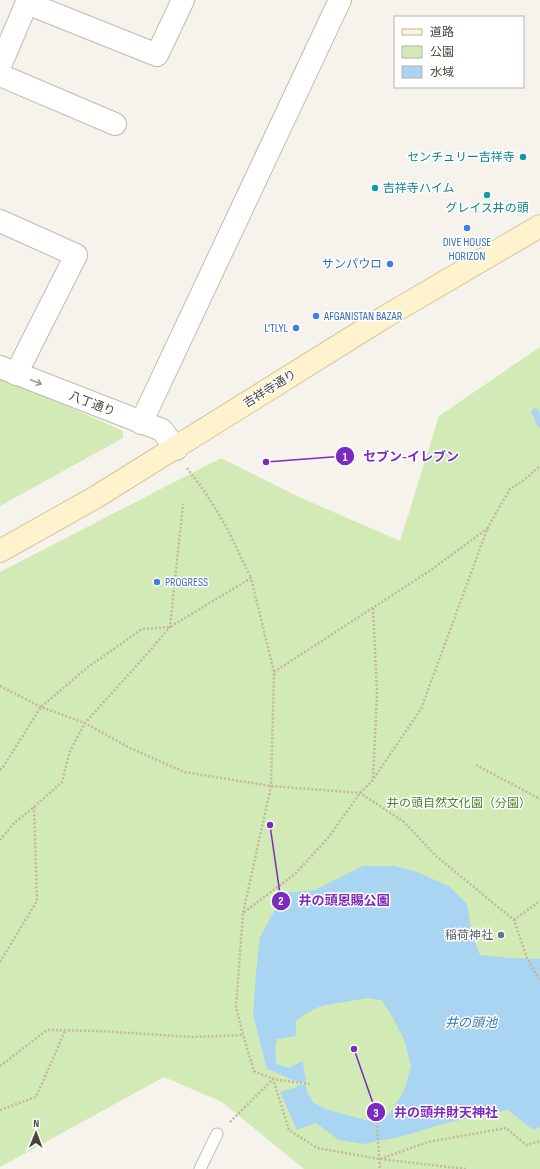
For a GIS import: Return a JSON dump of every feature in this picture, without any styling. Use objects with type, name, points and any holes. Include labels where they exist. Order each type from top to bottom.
[{"type":"main road","name":"吉祥寺通り","points":[[0,551],[66,515],[176,449],[376,322],[540,226]]},
{"type":"street","points":[[0,66],[28,1],[157,55],[183,0]]},
{"type":"street","points":[[141,423],[340,0]]},
{"type":"street","points":[[0,75],[115,124]]},
{"type":"street","points":[[0,221],[76,255],[8,371]]},
{"type":"street","name":"八丁通り","points":[[8,371],[162,430],[176,449]]},
{"type":"lane","points":[[200,1169],[217,1134]]},
{"type":"path","points":[[176,449],[226,526],[251,578],[274,672],[271,786],[243,913],[236,1007],[254,1071],[273,1079],[309,1084]]},
{"type":"path","points":[[243,913],[295,874],[328,838],[360,793],[372,781],[421,710],[488,528],[510,489],[540,466]]},
{"type":"path","points":[[170,627],[183,504]]},
{"type":"path","points":[[274,672],[431,570],[488,528]]},
{"type":"path","points":[[0,840],[15,822],[62,782],[70,751],[85,723],[170,627],[251,578]]},
{"type":"path","points":[[372,608],[377,693],[372,781]]},
{"type":"path","points":[[0,770],[41,707],[88,667],[142,629],[170,627]]},
{"type":"path","points":[[0,686],[41,707],[85,723],[130,748],[184,772],[271,786],[360,793],[404,822],[436,856],[514,920],[527,958],[540,981]]},
{"type":"path","points":[[476,765],[540,799]]},
{"type":"path","points":[[0,962],[37,901],[34,807]]},
{"type":"path","points":[[514,920],[540,901]]},
{"type":"path","points":[[0,1066],[47,1030],[99,1031],[193,1037],[243,1034]]},
{"type":"path","points":[[0,1110],[36,1097],[65,1031]]},
{"type":"path","points":[[217,1134],[273,1079]]},
{"type":"path","points":[[273,1079],[289,1130],[317,1148],[380,1159],[466,1169]]},
{"type":"path","points":[[376,1110],[380,1169]]},
{"type":"path","points":[[380,1159],[428,1142],[506,1128],[526,1145],[540,1140]]},
{"type":"green space","name":"井の頭自然文化園（分園）","points":[[540,347],[540,1169],[304,1169],[222,1102],[164,1077],[0,1167],[0,572],[221,458],[297,496],[400,541],[439,416]]},
{"type":"green space","points":[[0,376],[123,431],[123,438],[0,506]]},
{"type":"water","name":"井の頭池","points":[[363,866],[394,866],[417,872],[450,887],[467,904],[472,935],[480,955],[540,959],[540,1127],[533,1130],[508,1110],[446,1123],[403,1136],[364,1144],[339,1140],[316,1123],[297,1130],[280,1092],[295,1088],[298,1085],[306,1085],[307,1092],[313,1102],[325,1109],[370,1121],[390,1113],[404,1091],[411,1066],[404,1039],[389,1011],[381,1000],[368,998],[321,1006],[305,1014],[296,1021],[296,1036],[277,1039],[275,1048],[276,1064],[289,1068],[302,1061],[306,1082],[298,1082],[267,1069],[253,1015],[260,937],[284,893],[315,890]]},
{"type":"waterway","points":[[535,412],[540,424]]},
{"type":"place","name":"センチュリー吉祥寺","points":[[523,157]]},
{"type":"place","name":"吉祥寺ハイム","points":[[375,188]]},
{"type":"place","name":"グレイス井の頭","points":[[487,195]]},
{"type":"place","name":"DIVE HOUSE HORIZON","points":[[467,228]]},
{"type":"place","name":"サンパウロ","points":[[390,264]]},
{"type":"place","name":"AFGANISTAN BAZAR","points":[[316,316]]},
{"type":"place","name":"L'TLYL","points":[[296,328]]},
{"type":"place","name":"セブン-イレブン","points":[[266,462]]},
{"type":"place","name":"PROGRESS","points":[[157,582]]},
{"type":"place","name":"井の頭恩賜公園","points":[[270,825]]},
{"type":"place","name":"稲荷神社","points":[[501,935]]},
{"type":"place","name":"井の頭弁財天神社","points":[[354,1049]]}]
